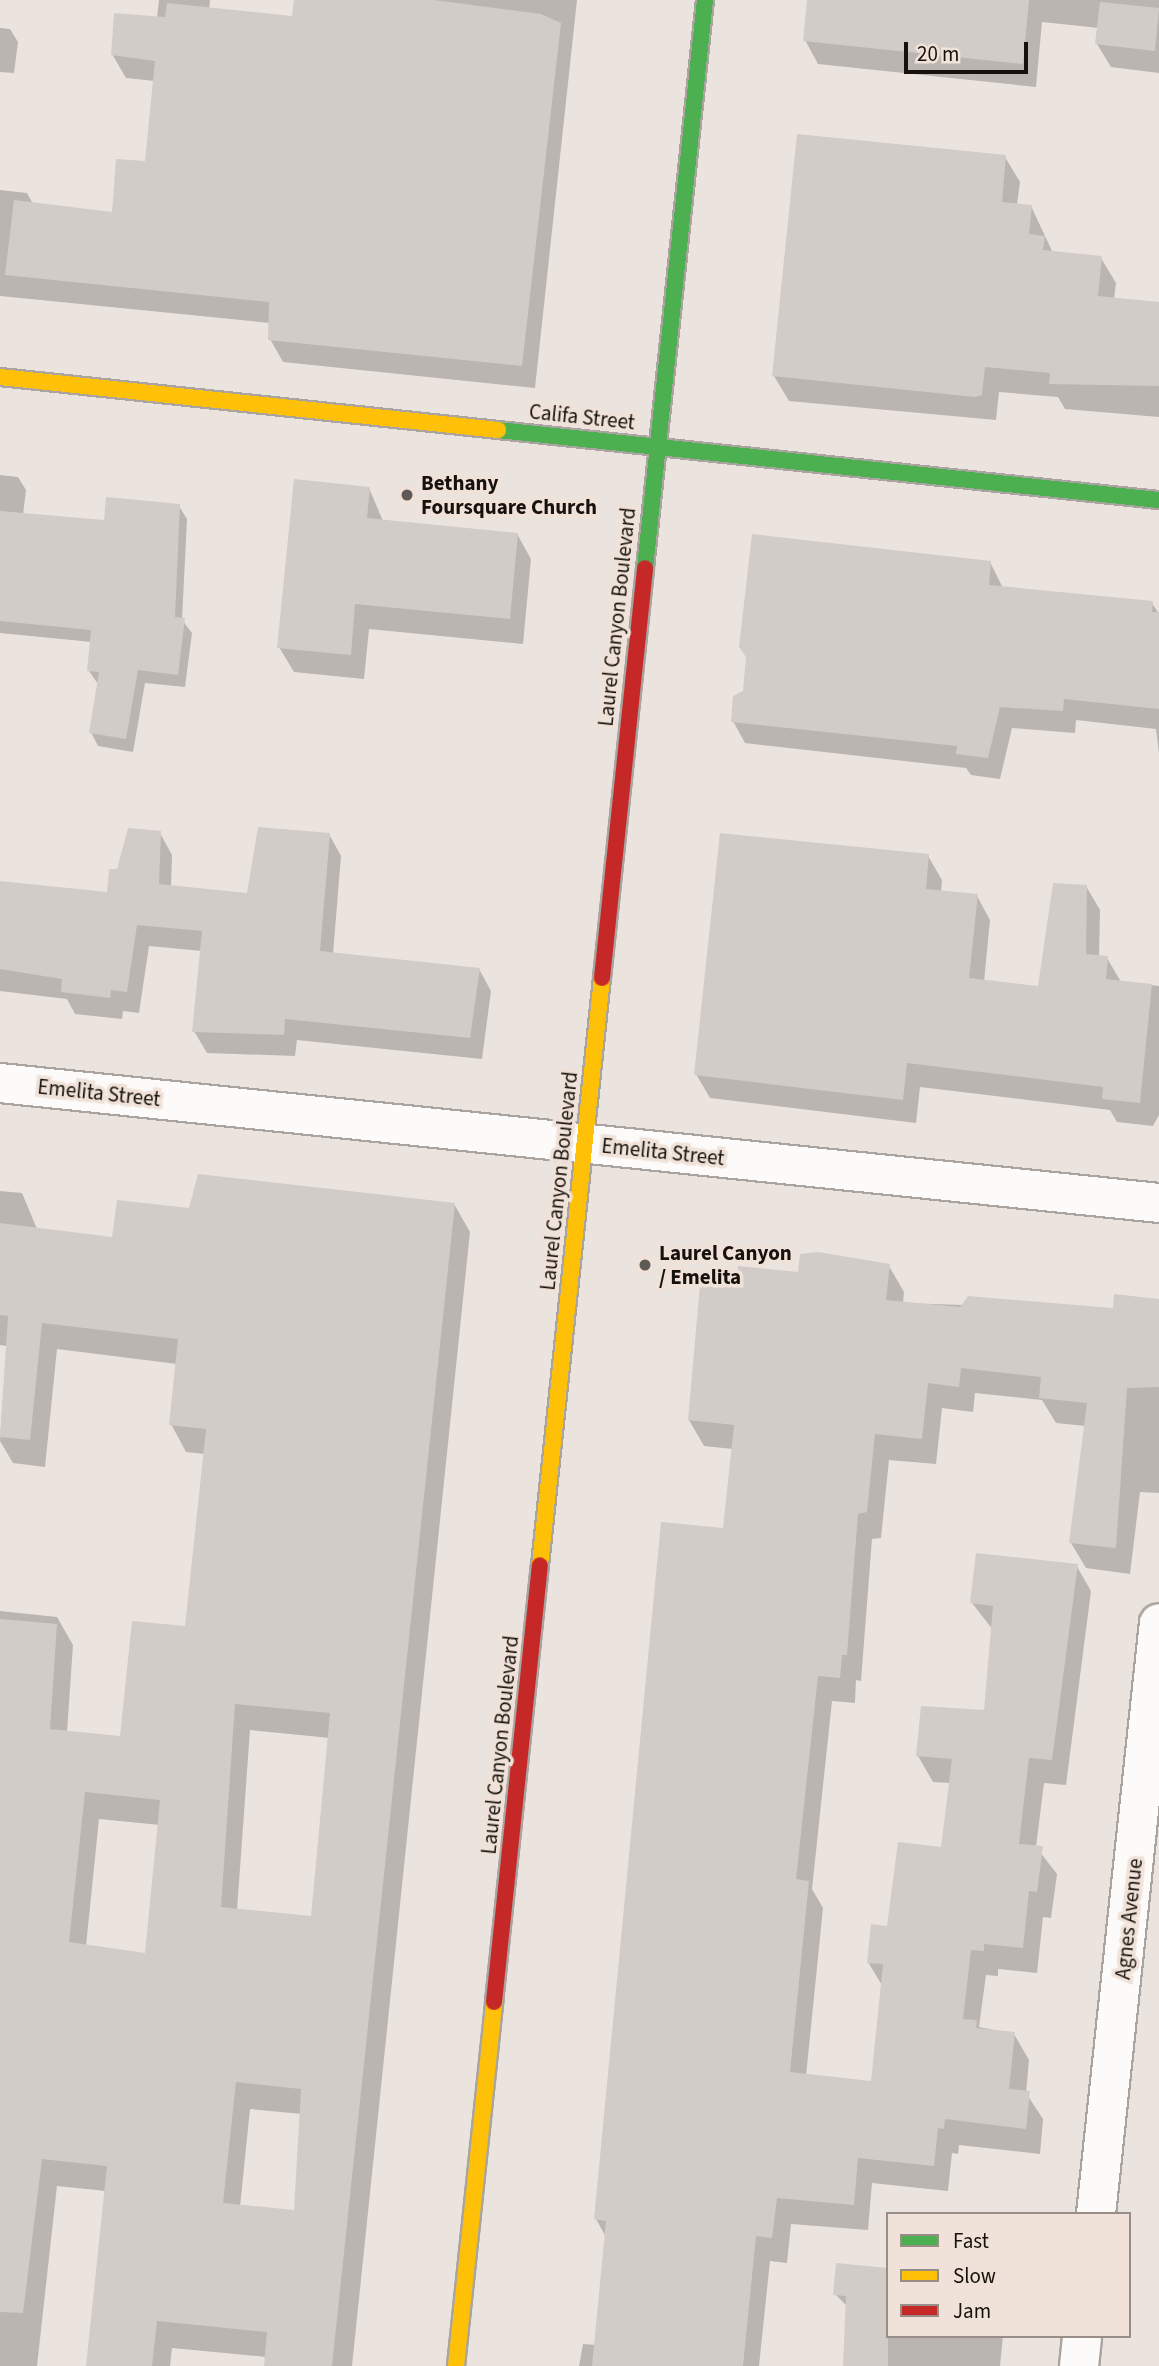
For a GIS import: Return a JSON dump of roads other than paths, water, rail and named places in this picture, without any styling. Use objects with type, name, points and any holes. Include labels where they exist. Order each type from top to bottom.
[{"type":"main road","name":"Laurel Canyon Boulevard","points":[[456,2366],[656,445],[705,0]]},
{"type":"main road","name":"Califa Street","points":[[0,377],[1159,500]]},
{"type":"street","name":"Emelita Street","points":[[0,1083],[1159,1203]]},
{"type":"street","name":"Agnes Avenue","points":[[1096,2212],[1149,1839],[1159,1623]]},
{"type":"place","name":"Bethany Foursquare Church","points":[[407,495]]},
{"type":"place","name":"Laurel Canyon / Emelita","points":[[645,1265]]}]
